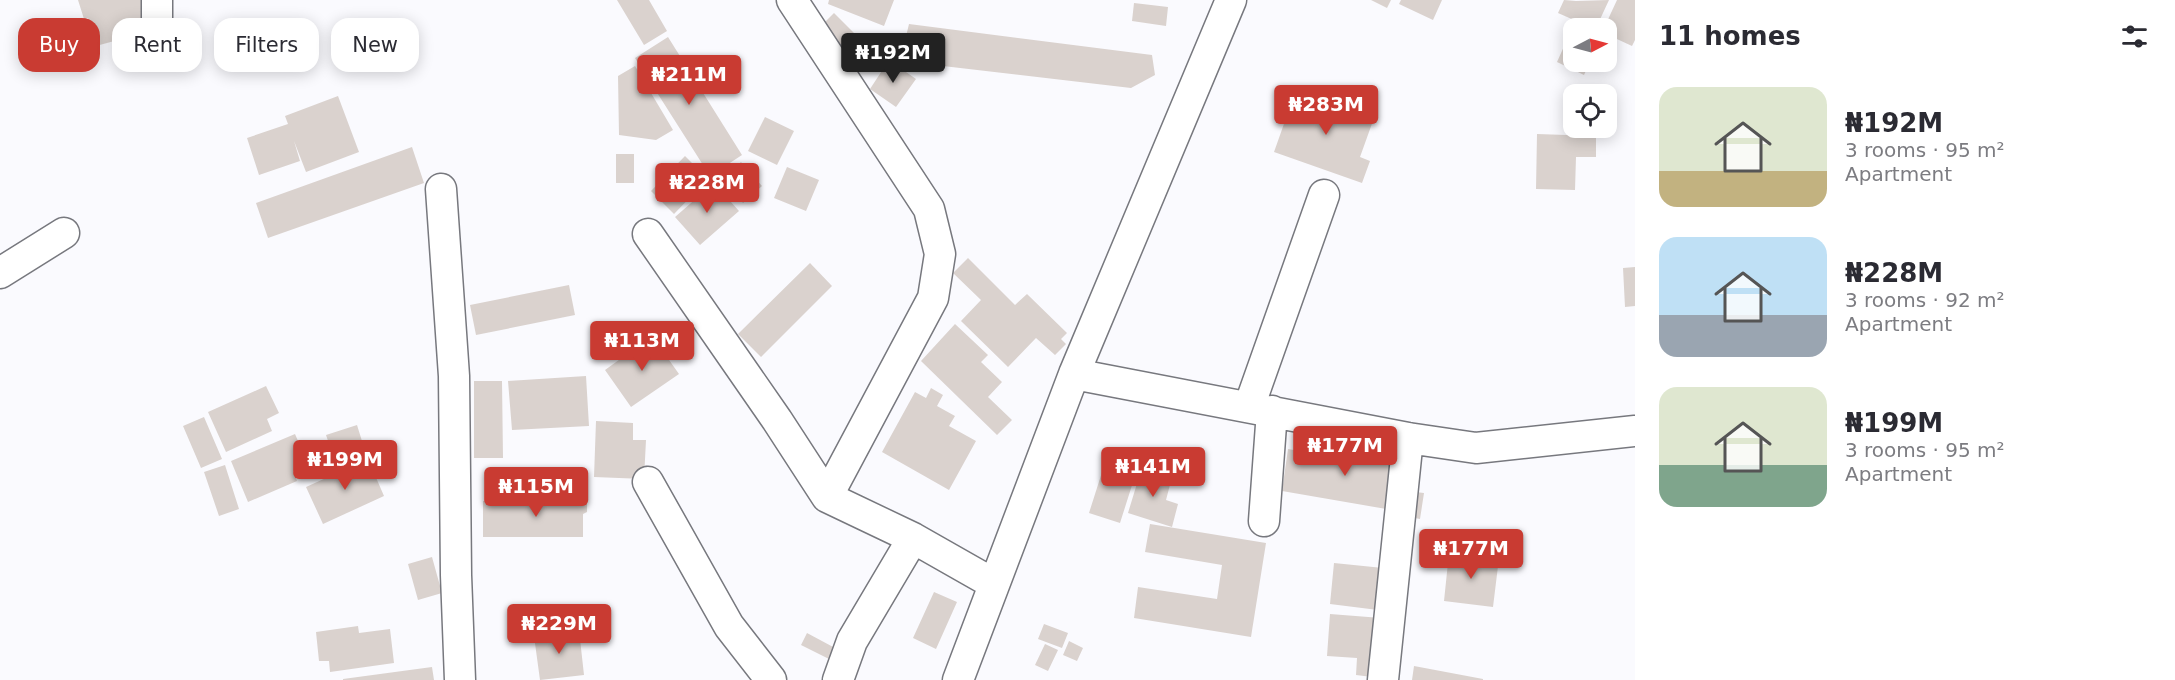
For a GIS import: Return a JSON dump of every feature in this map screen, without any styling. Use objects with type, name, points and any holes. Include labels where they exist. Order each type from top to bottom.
[{"type":"street","points":[[792,0],[929,209],[940,254],[933,298],[827,497]]},
{"type":"street","points":[[958,680],[1074,374],[1231,0]]},
{"type":"street","points":[[441,189],[454,376],[456,575],[460,680]]},
{"type":"street","points":[[1264,521],[1260,409],[1324,195]]},
{"type":"street","points":[[0,273],[64,232]]},
{"type":"street","points":[[648,234],[777,420],[827,497],[913,538],[994,584]]},
{"type":"street","points":[[1074,374],[1408,438],[1476,448],[1635,431]]},
{"type":"street","points":[[1383,680],[1408,438]]},
{"type":"street","points":[[648,482],[729,626],[771,680]]},
{"type":"street","points":[[838,680],[852,641],[913,538]]},
{"type":"building","points":[[78,0],[142,0],[147,18],[112,18],[112,42],[100,45],[100,18],[84,18]]},
{"type":"building","points":[[617,0],[649,0],[667,31],[644,45]]},
{"type":"building","points":[[829,0],[894,0],[884,26],[828,4]]},
{"type":"building","points":[[1371,0],[1391,0],[1387,8]]},
{"type":"building","points":[[1401,0],[1442,0],[1433,20],[1399,4]]},
{"type":"building","points":[[1564,0],[1609,0],[1601,18],[1569,18],[1558,13]]},
{"type":"building","points":[[1617,0],[1635,0],[1635,40],[1632,46],[1617,39],[1617,18],[1609,18]]},
{"type":"building","points":[[1134,3],[1168,7],[1166,26],[1132,21]]},
{"type":"building","points":[[834,13],[857,36],[840,52],[818,29]]},
{"type":"building","points":[[909,24],[1152,55],[1155,75],[1131,88],[900,61]]},
{"type":"building","points":[[668,37],[742,155],[710,176],[635,58]]},
{"type":"building","points":[[1563,49],[1563,65],[1557,62]]},
{"type":"building","points":[[889,60],[916,79],[896,107],[870,89]]},
{"type":"building","points":[[635,66],[673,130],[656,140],[619,135],[618,76]]},
{"type":"building","points":[[1296,90],[1374,118],[1360,157],[1370,161],[1362,183],[1274,152]]},
{"type":"building","points":[[338,96],[359,152],[306,172],[294,141],[300,161],[259,175],[247,138],[288,124],[285,116]]},
{"type":"building","points":[[765,117],[794,131],[777,165],[748,151]]},
{"type":"building","points":[[1537,134],[1563,135],[1563,138],[1596,138],[1596,157],[1576,157],[1575,190],[1536,189]]},
{"type":"building","points":[[412,147],[424,183],[268,238],[256,203]]},
{"type":"building","points":[[616,154],[634,154],[634,183],[616,183]]},
{"type":"building","points":[[685,156],[708,179],[674,214],[651,191]]},
{"type":"building","points":[[741,162],[762,186],[743,203],[722,178]]},
{"type":"building","points":[[787,167],[819,180],[806,211],[774,198]]},
{"type":"building","points":[[714,183],[739,211],[700,245],[675,217]]},
{"type":"building","points":[[968,258],[1015,305],[1027,294],[1067,333],[1061,339],[1066,344],[1055,355],[1036,338],[1008,367],[961,321],[981,300],[953,273]]},
{"type":"building","points":[[810,263],[832,286],[761,357],[738,334]]},
{"type":"building","points":[[1635,267],[1635,306],[1625,307],[1623,268]]},
{"type":"building","points":[[569,285],[575,315],[476,335],[470,305]]},
{"type":"building","points":[[955,324],[988,355],[981,362],[1002,382],[988,397],[1012,420],[997,435],[921,361]]},
{"type":"building","points":[[652,336],[679,374],[631,407],[605,370]]},
{"type":"building","points":[[586,376],[589,426],[512,430],[508,381]]},
{"type":"building","points":[[474,381],[502,381],[503,458],[474,458]]},
{"type":"building","points":[[266,386],[279,413],[267,419],[272,431],[226,452],[208,412]]},
{"type":"building","points":[[931,388],[943,395],[937,406],[955,416],[949,426],[976,441],[949,490],[882,452],[915,392],[926,398]]},
{"type":"building","points":[[204,417],[222,459],[201,468],[183,426]]},
{"type":"building","points":[[596,421],[633,423],[633,440],[646,440],[644,479],[594,477]]},
{"type":"building","points":[[357,425],[366,454],[336,464],[326,435]]},
{"type":"building","points":[[295,434],[308,464],[293,471],[297,481],[248,502],[231,461]]},
{"type":"building","points":[[1367,447],[1402,453],[1392,510],[1282,491],[1288,449],[1364,462]]},
{"type":"building","points":[[368,459],[384,496],[323,524],[306,487]]},
{"type":"building","points":[[225,465],[239,509],[219,516],[204,472]]},
{"type":"building","points":[[1142,467],[1172,477],[1166,500],[1178,504],[1172,527],[1128,513]]},
{"type":"building","points":[[1103,469],[1134,479],[1120,523],[1089,513]]},
{"type":"building","points":[[569,491],[587,492],[587,512],[583,514],[583,537],[483,537],[483,501],[569,501]]},
{"type":"building","points":[[1407,491],[1424,493],[1420,519],[1404,516]]},
{"type":"building","points":[[1150,524],[1266,543],[1251,637],[1134,618],[1138,587],[1217,599],[1222,565],[1145,552]]},
{"type":"building","points":[[1449,553],[1499,558],[1493,607],[1444,601]]},
{"type":"building","points":[[432,557],[442,593],[418,600],[408,564]]},
{"type":"building","points":[[1334,563],[1383,568],[1378,610],[1330,604]]},
{"type":"building","points":[[934,592],[957,602],[936,649],[913,638]]},
{"type":"building","points":[[1330,614],[1381,618],[1372,677],[1356,675],[1357,658],[1327,656]]},
{"type":"building","points":[[1044,624],[1068,633],[1062,648],[1038,639]]},
{"type":"building","points":[[358,626],[359,633],[390,629],[394,663],[330,672],[329,661],[319,661],[316,632]]},
{"type":"building","points":[[579,630],[584,675],[540,680],[534,636]]},
{"type":"building","points":[[807,633],[835,648],[829,659],[801,645]]},
{"type":"building","points":[[1069,641],[1083,648],[1077,661],[1063,655]]},
{"type":"building","points":[[1045,644],[1058,650],[1048,671],[1035,665]]},
{"type":"building","points":[[1414,666],[1483,679],[1483,680],[1412,680]]},
{"type":"building","points":[[432,667],[434,680],[343,680],[343,679]]}]
